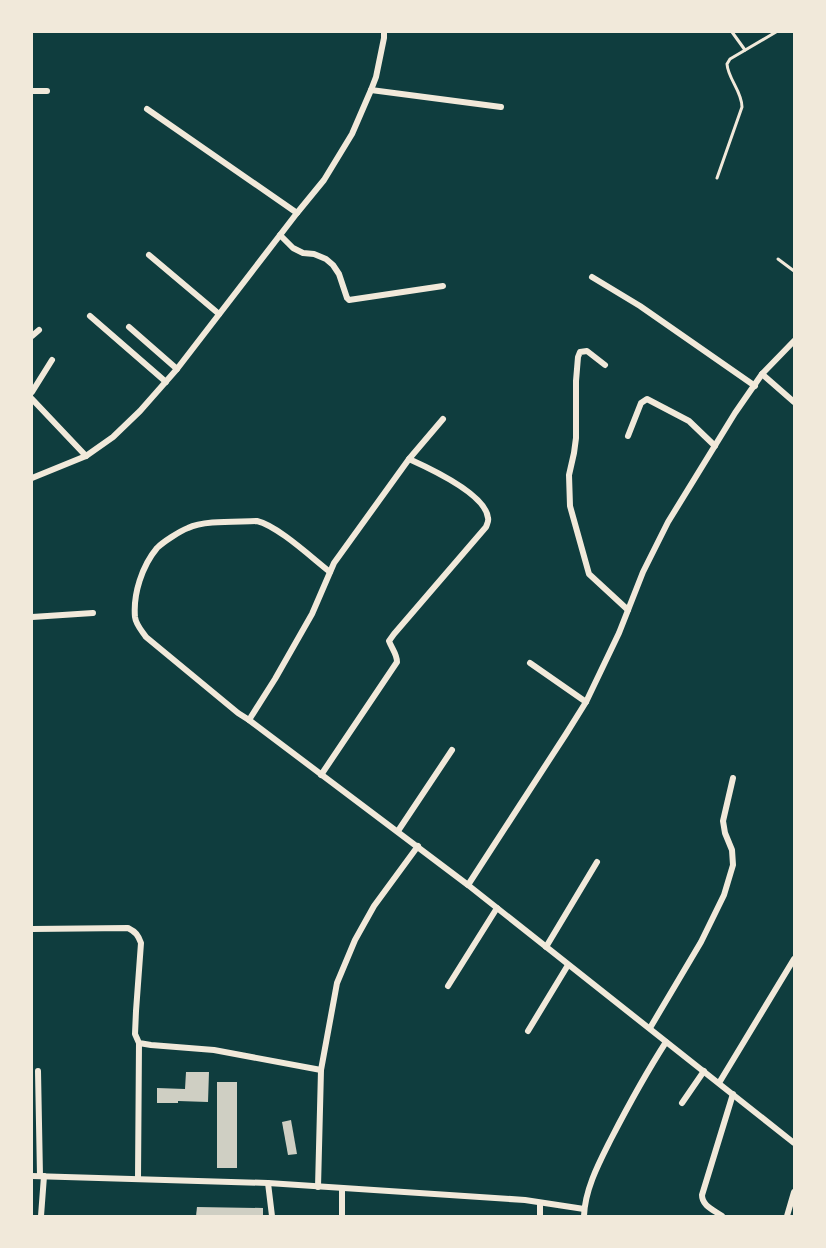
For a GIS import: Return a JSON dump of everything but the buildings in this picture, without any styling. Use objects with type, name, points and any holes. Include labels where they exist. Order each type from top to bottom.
[{"type":"street","points":[[32,478],[86,456],[113,437],[177,369],[324,180],[352,134],[371,90],[376,77],[384,32]]},
{"type":"street","points":[[371,90],[501,107]]},
{"type":"street","points":[[32,91],[47,91]]},
{"type":"street","points":[[147,109],[297,213]]},
{"type":"street","points":[[280,235],[293,248],[303,253],[314,254],[333,265],[349,300],[443,286]]},
{"type":"street","points":[[149,255],[219,314]]},
{"type":"street","points":[[592,277],[640,306],[755,386]]},
{"type":"street","points":[[90,316],[166,382]]},
{"type":"street","points":[[129,327],[177,369]]},
{"type":"street","points":[[32,336],[39,330]]},
{"type":"street","points":[[468,885],[586,702],[619,633],[643,572],[668,522],[735,412],[762,374],[795,341]]},
{"type":"street","points":[[605,365],[587,351],[580,352],[576,381],[576,438],[568,475],[568,492],[589,574],[628,610]]},
{"type":"street","points":[[32,392],[52,360]]},
{"type":"street","points":[[762,374],[795,402]]},
{"type":"street","points":[[32,399],[86,456]]},
{"type":"street","points":[[628,436],[641,403],[647,399],[689,421],[715,446]]},
{"type":"street","points":[[249,720],[312,614],[333,563],[409,459],[443,419]]},
{"type":"street","points":[[321,775],[397,662],[397,655],[389,641],[486,527],[488,518],[476,496],[436,471],[409,459]]},
{"type":"street","points":[[330,573],[264,523],[257,521],[189,527],[158,547],[142,571],[137,594],[135,616],[137,625],[146,638],[238,713],[418,846],[794,1140]]},
{"type":"street","points":[[32,617],[93,613]]},
{"type":"street","points":[[530,663],[586,702]]},
{"type":"street","points":[[398,831],[452,750]]},
{"type":"street","points":[[650,1028],[701,942],[724,896],[733,865],[732,850],[723,821],[733,777]]},
{"type":"street","points":[[318,1186],[321,1070],[337,983],[355,940],[374,906],[418,846]]},
{"type":"street","points":[[546,947],[597,862]]},
{"type":"street","points":[[448,986],[497,908]]},
{"type":"street","points":[[32,929],[128,928],[138,935],[141,943],[135,1011],[135,1034],[140,1043],[138,1178]]},
{"type":"street","points":[[719,1083],[795,959]]},
{"type":"street","points":[[528,1031],[568,965]]},
{"type":"street","points":[[584,1216],[591,1183],[603,1155],[631,1100],[666,1042]]},
{"type":"street","points":[[140,1043],[214,1050],[321,1070]]},
{"type":"street","points":[[38,1071],[42,1176],[41,1216]]},
{"type":"street","points":[[682,1102],[704,1071]]},
{"type":"street","points":[[722,1216],[704,1204],[702,1195],[733,1094]]},
{"type":"street","points":[[32,1176],[268,1183],[525,1200],[584,1209]]},
{"type":"street","points":[[268,1183],[272,1216]]},
{"type":"street","points":[[342,1188],[342,1216]]},
{"type":"street","points":[[787,1216],[795,1192]]},
{"type":"street","points":[[540,1203],[540,1216]]},
{"type":"lane","points":[[732,32],[745,50]]},
{"type":"lane","points":[[717,178],[742,107],[740,96],[729,75],[727,63],[776,32]]},
{"type":"lane","points":[[778,259],[795,271]]}]
